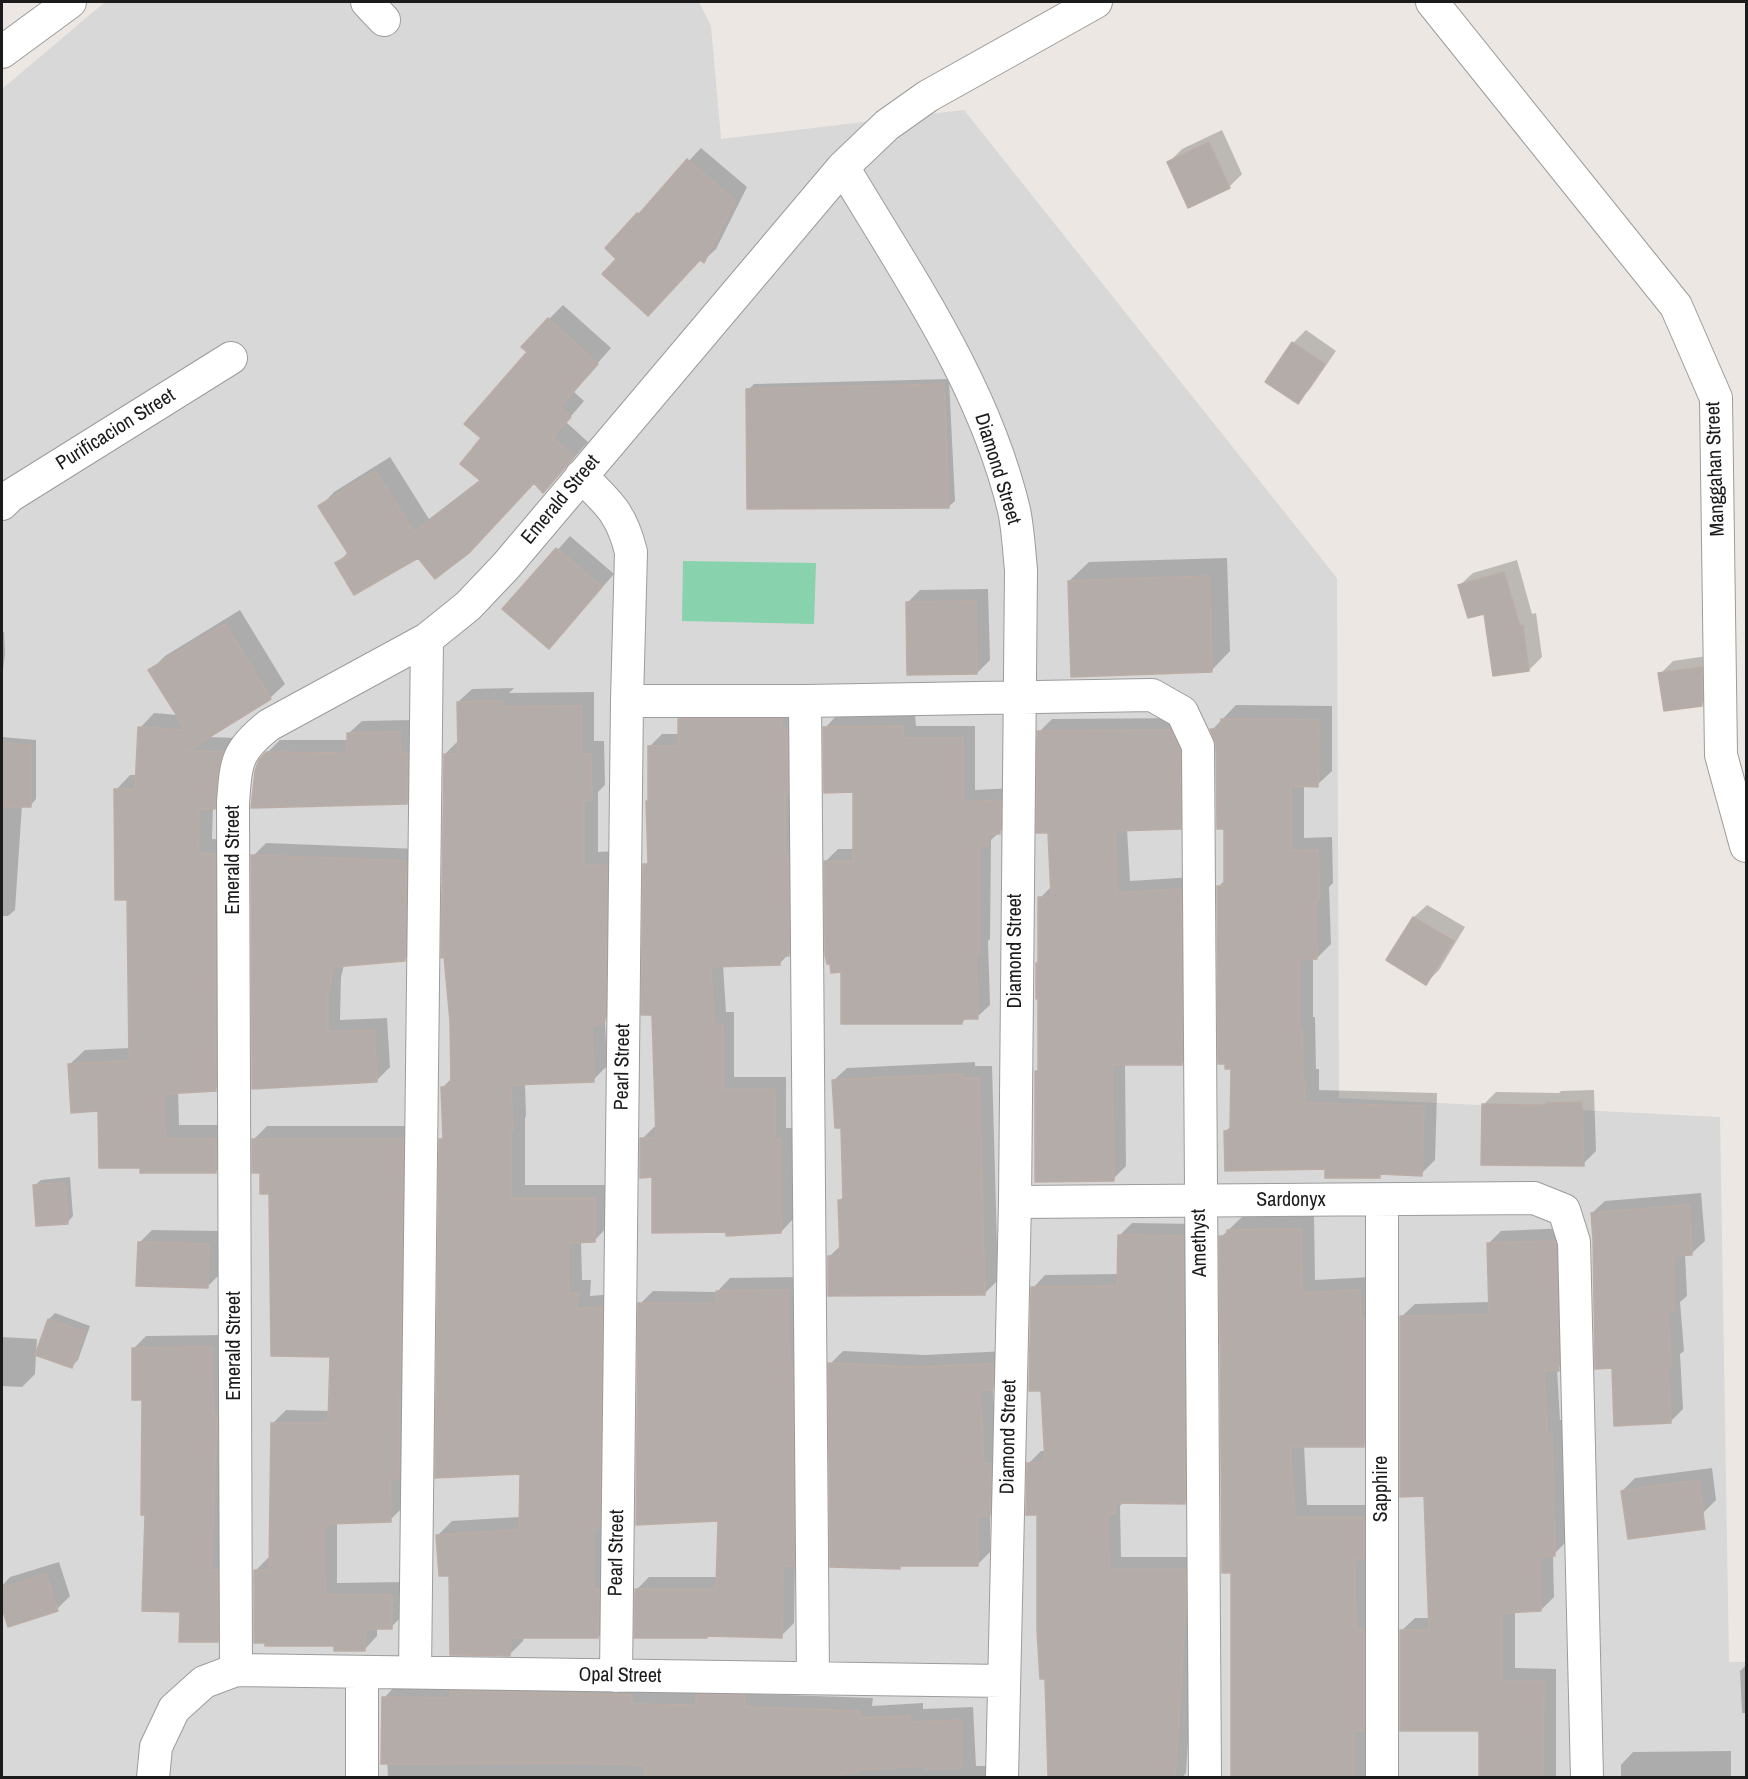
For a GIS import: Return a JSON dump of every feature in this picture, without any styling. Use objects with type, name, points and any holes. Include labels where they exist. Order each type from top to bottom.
[{"type":"street","points":[[2,52],[70,2]]},
{"type":"street","name":"Emerald Street","points":[[236,1670],[233,803],[239,758],[249,741],[269,725],[427,639],[468,606],[506,566],[843,167],[887,125],[928,96],[1096,2]]},
{"type":"street","name":"Manggahan Street","points":[[1432,2],[1676,306],[1716,398],[1721,755],[1746,846]]},
{"type":"street","name":"Diamond Street","points":[[843,167],[945,336],[986,425],[1014,511],[1021,570],[1018,696],[1015,1202],[1002,1778]]},
{"type":"street","name":"Purificacion Street","points":[[2,504],[10,496],[231,358]]},
{"type":"street","name":"Pearl Street","points":[[581,476],[615,511],[625,529],[631,552],[627,701],[616,1676]]},
{"type":"street","points":[[415,1672],[427,639]]},
{"type":"street","name":"Amethyst","points":[[1018,696],[1152,695],[1182,712],[1198,746],[1205,1778]]},
{"type":"street","points":[[627,701],[805,701],[1018,696]]},
{"type":"street","points":[[805,701],[813,1678]]},
{"type":"street","name":"Sardonyx","points":[[1015,1202],[1534,1198],[1564,1210],[1574,1242],[1587,1778]]},
{"type":"street","name":"Sapphire","points":[[1382,1200],[1382,1778]]},
{"type":"street","points":[[153,1778],[156,1747],[174,1709],[204,1682],[236,1670]]},
{"type":"street","name":"Opal Street","points":[[236,1670],[1004,1680]]},
{"type":"street","points":[[362,1672],[362,1778]]},
{"type":"shaded area","points":[[105,2],[699,2],[711,26],[721,139],[964,110],[1337,578],[1339,1098],[1720,1117],[1729,1662],[1746,1662],[1746,1777],[2,1777],[2,89]]},
{"type":"green space","points":[[683,561],[816,563],[814,624],[682,621]]},
{"type":"building","points":[[1209,142],[1230,188],[1188,208],[1167,162]]},
{"type":"building","points":[[687,159],[735,201],[704,263],[700,260],[648,316],[602,274],[616,259],[605,248],[637,213],[639,214]]},
{"type":"building","points":[[548,318],[598,364],[560,407],[571,417],[552,438],[574,457],[543,493],[534,483],[469,553],[435,579],[418,558],[354,595],[335,563],[349,555],[318,506],[375,471],[414,532],[481,481],[460,464],[481,438],[464,424],[527,352],[521,347]]},
{"type":"building","points":[[1292,342],[1325,364],[1298,404],[1265,382]]},
{"type":"building","points":[[944,384],[949,508],[747,509],[746,389]]},
{"type":"building","points":[[556,548],[602,587],[549,649],[502,609]]},
{"type":"building","points":[[1504,572],[1520,626],[1523,625],[1529,671],[1493,676],[1484,614],[1468,618],[1458,585]]},
{"type":"building","points":[[1209,576],[1212,672],[1071,677],[1068,581]]},
{"type":"building","points":[[976,601],[977,674],[907,675],[906,602]]},
{"type":"building","points":[[225,624],[271,699],[187,751],[223,752],[218,774],[215,809],[199,809],[198,853],[215,854],[216,1091],[164,1094],[165,1139],[216,1139],[216,1173],[140,1173],[140,1168],[99,1168],[98,1111],[71,1113],[68,1064],[129,1061],[127,900],[115,900],[114,789],[135,789],[138,727],[186,730],[148,670]]},
{"type":"building","points":[[1702,667],[1702,706],[1664,711],[1658,673]]},
{"type":"building","points":[[503,701],[498,707],[581,706],[581,754],[591,754],[592,800],[584,800],[584,865],[607,865],[605,1021],[592,1026],[594,1082],[511,1085],[513,1131],[511,1131],[511,1198],[595,1198],[595,1242],[568,1243],[569,1293],[578,1293],[577,1309],[602,1307],[600,1526],[594,1528],[593,1589],[599,1589],[598,1638],[511,1638],[510,1656],[450,1655],[449,1576],[439,1576],[436,1535],[519,1530],[520,1474],[435,1478],[439,1139],[443,1139],[441,1087],[451,1086],[450,1021],[444,957],[441,958],[444,754],[458,754],[457,702]]},
{"type":"building","points":[[678,719],[782,719],[782,728],[787,728],[788,794],[785,794],[785,854],[788,854],[789,956],[780,956],[780,965],[711,967],[714,1024],[723,1024],[723,1089],[775,1089],[775,1139],[780,1139],[781,1233],[726,1236],[726,1232],[652,1233],[652,1177],[640,1178],[640,1138],[656,1138],[652,1015],[641,1015],[643,864],[648,864],[646,801],[648,801],[648,746],[678,746]]},
{"type":"building","points":[[1221,719],[1319,720],[1318,787],[1291,786],[1291,851],[1318,850],[1320,899],[1316,899],[1317,959],[1299,960],[1299,1030],[1302,1030],[1305,1103],[1424,1106],[1422,1176],[1380,1174],[1380,1178],[1325,1178],[1325,1169],[1225,1171],[1224,1131],[1230,1130],[1231,1069],[1225,1069],[1225,1064],[1218,1064],[1217,886],[1224,886],[1224,829],[1217,829],[1216,746],[1210,729],[1220,729]]},
{"type":"building","points":[[903,726],[904,738],[963,738],[963,802],[1001,800],[1000,834],[987,834],[988,845],[979,846],[979,953],[976,953],[978,1019],[962,1019],[962,1024],[841,1024],[841,972],[831,973],[830,964],[827,964],[825,955],[824,861],[853,861],[853,792],[824,793],[823,727]]},
{"type":"building","points":[[1171,730],[1180,750],[1181,829],[1115,831],[1117,893],[1181,889],[1182,1065],[1112,1065],[1114,1181],[1035,1182],[1035,1071],[1038,1071],[1036,963],[1038,963],[1038,897],[1051,897],[1048,833],[1036,833],[1037,731]]},
{"type":"building","points":[[400,732],[401,753],[408,753],[407,804],[251,808],[255,771],[259,760],[266,752],[347,753],[347,733]]},
{"type":"building","points":[[2,743],[31,745],[31,807],[2,807]]},
{"type":"building","points":[[251,855],[406,861],[405,961],[334,967],[328,991],[328,1032],[374,1030],[377,1082],[252,1089]]},
{"type":"building","points":[[1413,917],[1454,941],[1426,985],[1386,960]]},
{"type":"building","points":[[963,1074],[963,1078],[979,1078],[985,1295],[828,1296],[828,1256],[840,1256],[838,1200],[843,1200],[841,1128],[835,1128],[832,1080]]},
{"type":"building","points":[[1582,1102],[1584,1166],[1481,1165],[1482,1104],[1546,1105],[1546,1103]]},
{"type":"building","points":[[252,1139],[403,1139],[399,1479],[390,1480],[391,1522],[328,1524],[328,1527],[324,1527],[325,1595],[392,1595],[392,1629],[365,1629],[365,1651],[334,1651],[334,1646],[265,1646],[265,1643],[254,1643],[254,1570],[269,1571],[271,1423],[328,1423],[330,1357],[271,1356],[269,1194],[260,1194],[260,1173],[252,1173]]},
{"type":"building","points":[[65,1183],[68,1224],[36,1226],[33,1185]]},
{"type":"building","points":[[1689,1205],[1692,1255],[1673,1256],[1674,1311],[1668,1311],[1671,1423],[1614,1426],[1612,1368],[1595,1369],[1591,1213]]},
{"type":"building","points":[[1301,1229],[1302,1293],[1360,1290],[1361,1317],[1364,1317],[1364,1447],[1290,1447],[1295,1517],[1364,1517],[1364,1559],[1354,1559],[1356,1629],[1364,1630],[1364,1731],[1354,1731],[1354,1778],[1231,1778],[1231,1573],[1222,1573],[1219,1236],[1227,1236],[1227,1230]]},
{"type":"building","points":[[1118,1235],[1183,1236],[1185,1504],[1115,1503],[1115,1513],[1108,1513],[1109,1569],[1186,1569],[1175,1778],[1048,1776],[1045,1679],[1040,1679],[1037,1630],[1037,1515],[1026,1515],[1027,1463],[1045,1462],[1041,1391],[1029,1391],[1031,1287],[1117,1286]]},
{"type":"building","points":[[1555,1241],[1559,1371],[1544,1371],[1547,1433],[1552,1433],[1555,1556],[1540,1557],[1541,1611],[1502,1613],[1502,1681],[1544,1681],[1543,1778],[1479,1778],[1479,1731],[1400,1731],[1400,1630],[1429,1630],[1424,1496],[1400,1497],[1400,1316],[1489,1315],[1487,1243]]},
{"type":"building","points":[[138,1242],[209,1244],[208,1288],[136,1286]]},
{"type":"building","points":[[788,1290],[789,1362],[792,1362],[794,1566],[785,1566],[783,1570],[782,1638],[707,1636],[707,1638],[634,1638],[635,1589],[716,1589],[718,1521],[636,1525],[638,1303],[716,1304],[716,1291]]},
{"type":"building","points":[[48,1319],[85,1332],[72,1368],[35,1355]]},
{"type":"building","points":[[212,1347],[213,1415],[217,1415],[211,1570],[218,1570],[218,1642],[179,1642],[180,1612],[142,1611],[145,1515],[141,1515],[142,1400],[132,1400],[132,1348]]},
{"type":"building","points":[[828,1363],[911,1367],[993,1364],[993,1390],[980,1390],[984,1464],[991,1464],[990,1516],[978,1516],[978,1566],[900,1566],[900,1569],[830,1567]]},
{"type":"building","points":[[1699,1480],[1705,1529],[1628,1539],[1621,1491]]},
{"type":"building","points":[[46,1574],[58,1611],[8,1627],[2,1608],[2,1588]]},
{"type":"building","points":[[450,1691],[632,1695],[632,1704],[696,1705],[696,1695],[745,1695],[745,1707],[860,1711],[860,1718],[910,1716],[910,1722],[961,1720],[962,1768],[926,1769],[925,1766],[857,1770],[857,1773],[841,1773],[841,1778],[645,1778],[645,1765],[381,1764],[382,1697],[450,1698]]}]
